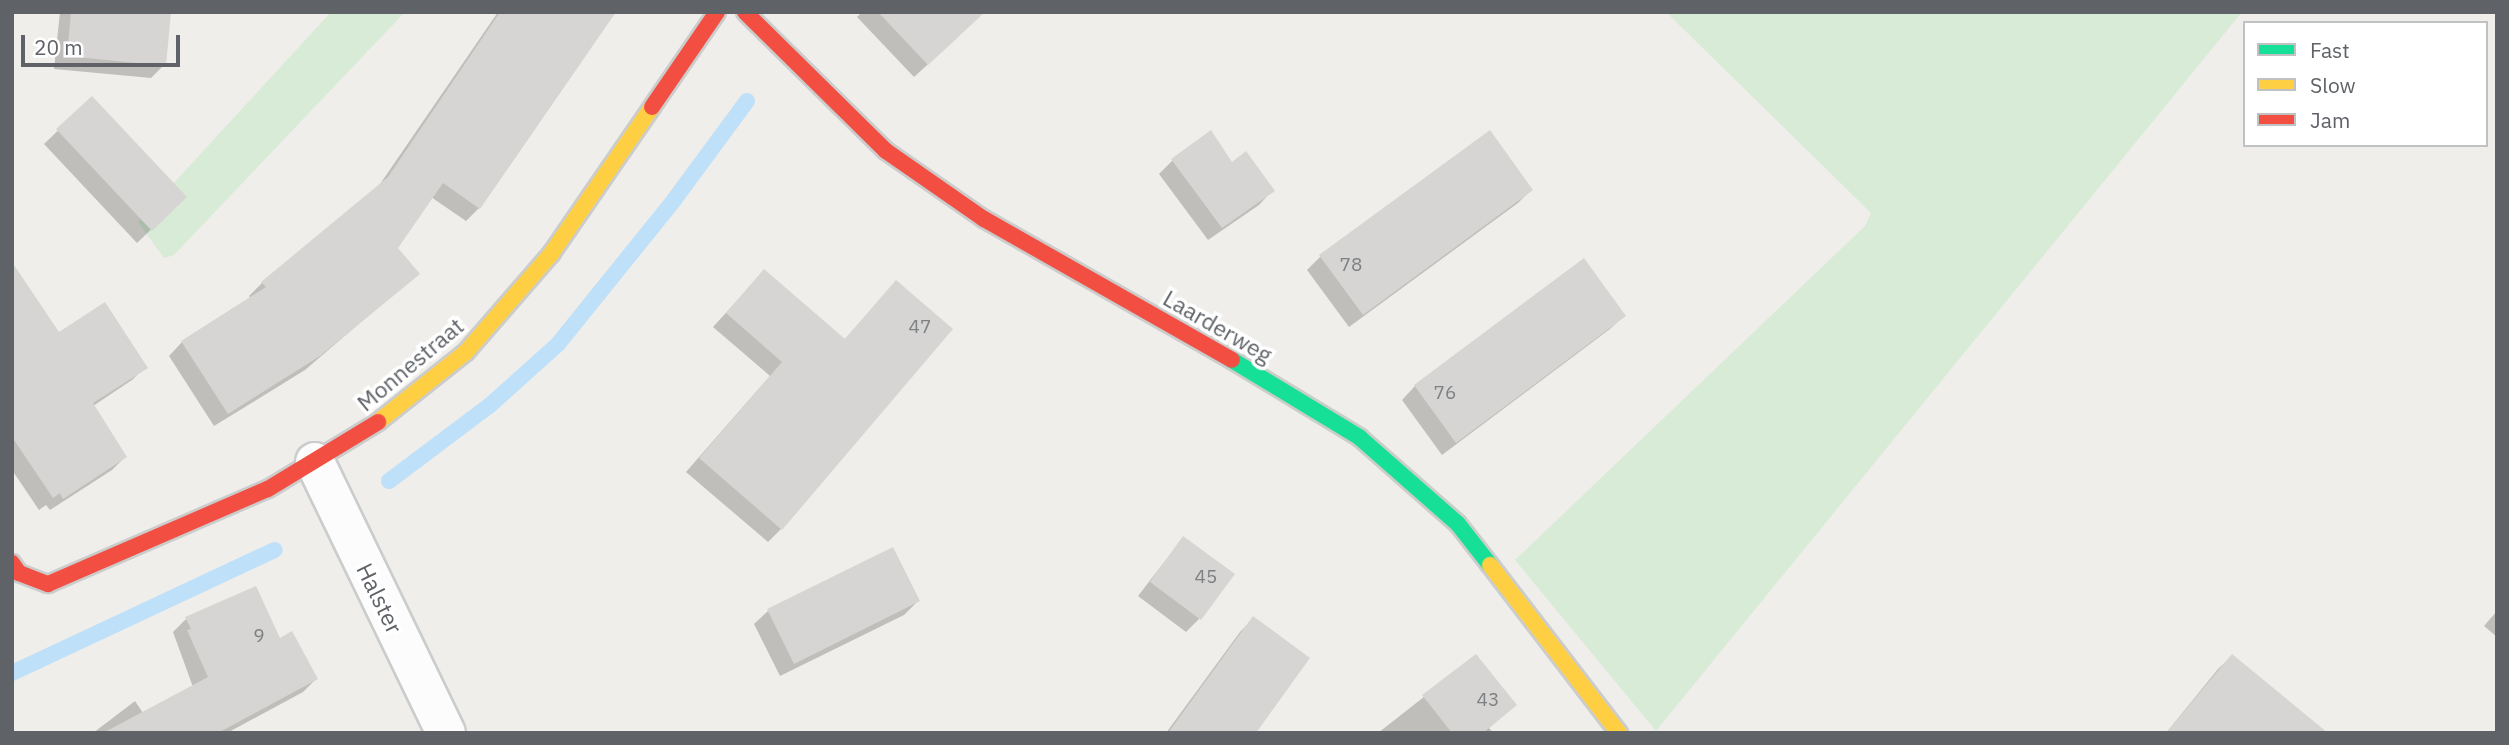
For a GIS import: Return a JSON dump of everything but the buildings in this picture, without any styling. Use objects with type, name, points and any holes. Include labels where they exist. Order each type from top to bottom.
[{"type":"street","name":"Monnestraat","points":[[12,563],[19,572],[48,584],[268,489],[366,432],[466,352],[551,254],[717,12]]},
{"type":"street","name":"Laarderweg","points":[[745,12],[886,151],[984,219],[1258,374],[1359,437],[1458,524],[1619,733]]},
{"type":"street","name":"Halster","points":[[315,462],[438,730]]},
{"type":"green space","points":[[331,12],[405,12],[174,255],[164,258],[138,222]]},
{"type":"green space","points":[[1666,12],[2242,12],[1656,731],[1515,560],[1865,226],[1871,213]]},
{"type":"waterway","points":[[389,481],[489,406],[558,344],[674,200],[747,101]]},
{"type":"waterway","points":[[12,673],[275,550]]},
{"type":"traffic: fast","points":[[1232,360],[1359,437],[1458,524],[1490,565]]},
{"type":"traffic: slow","points":[[378,422],[466,352],[551,254],[652,107]]},
{"type":"traffic: slow","points":[[1490,565],[1619,733]]},
{"type":"traffic: jam","points":[[652,107],[717,12]]},
{"type":"traffic: jam","points":[[745,12],[886,151],[984,219],[1232,360]]},
{"type":"traffic: jam","points":[[12,563],[19,573],[48,584],[268,489],[378,422]]}]
